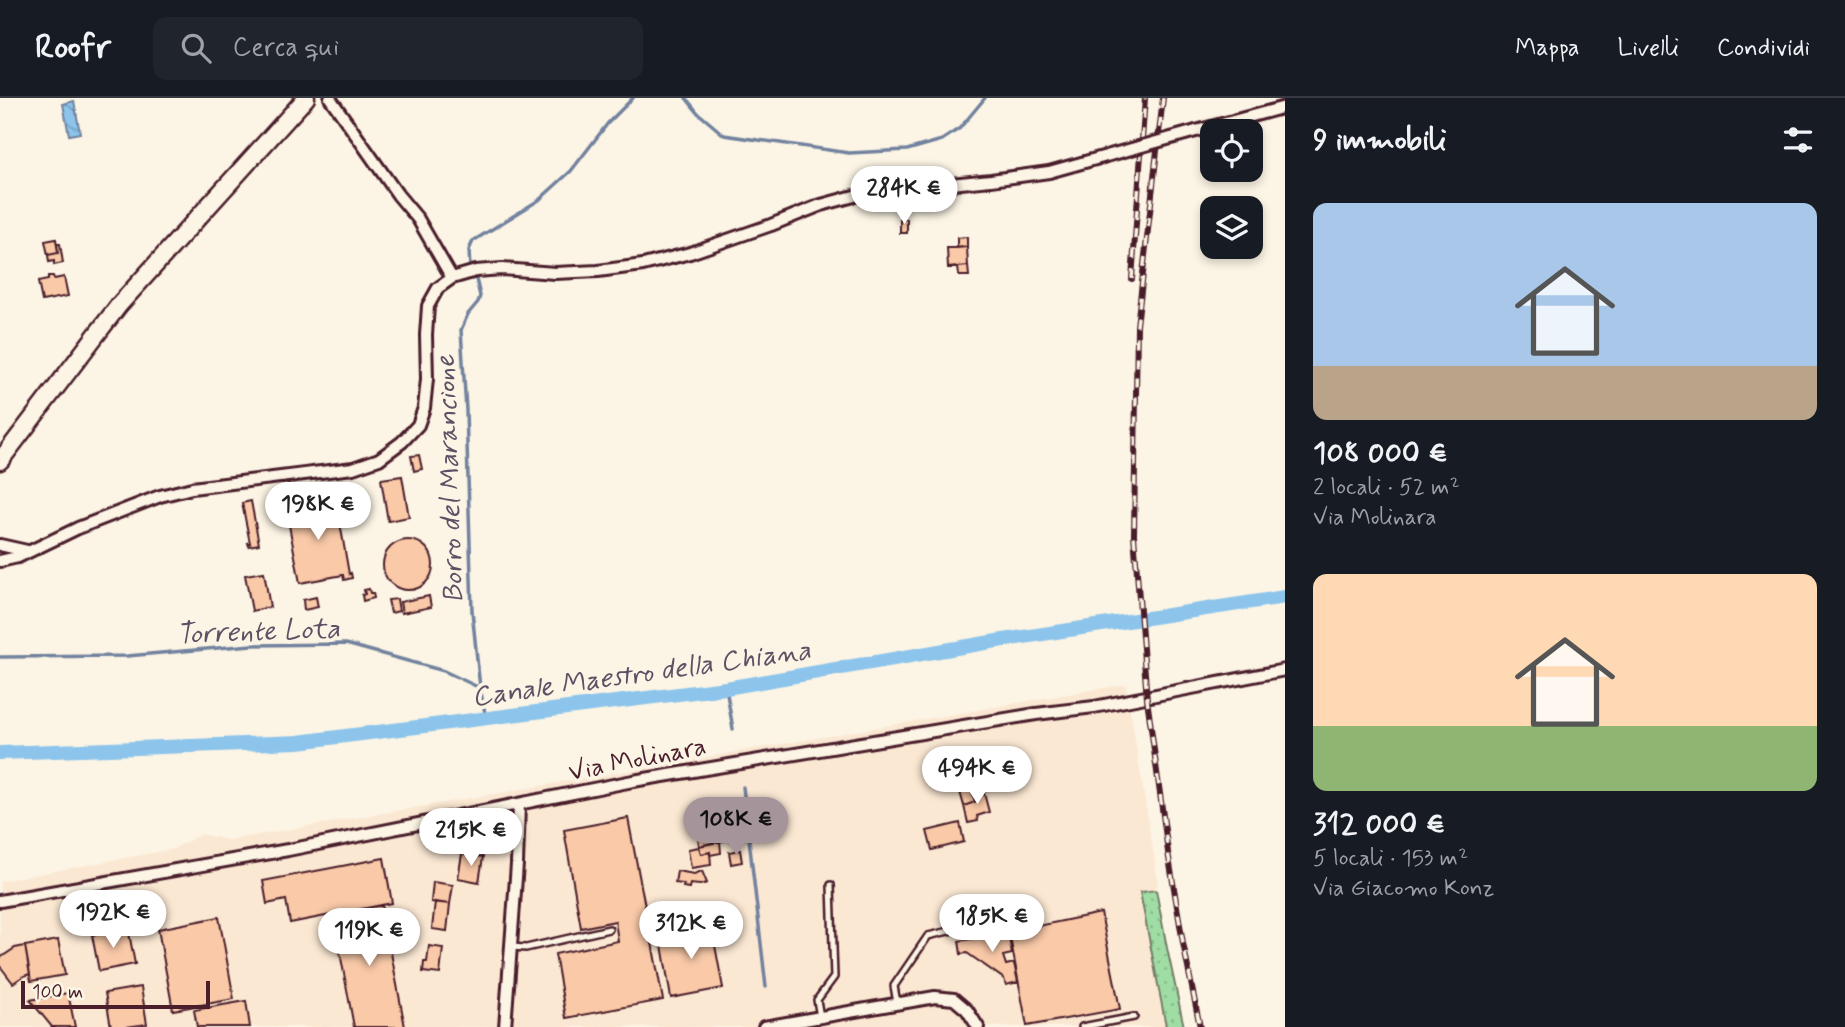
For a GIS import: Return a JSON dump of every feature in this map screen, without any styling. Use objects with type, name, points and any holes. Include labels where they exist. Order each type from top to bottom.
[{"type":"main road","points":[[0,461],[119,305],[306,98]]},
{"type":"street","points":[[330,98],[418,219],[452,278]]},
{"type":"street","points":[[0,561],[18,557],[78,528],[160,496],[192,488],[354,468],[379,459],[402,442],[418,425],[424,408],[427,379],[428,306],[438,288],[452,278],[476,271],[502,269],[598,271],[643,265],[690,253],[821,205],[869,192],[1049,172],[1285,107]]},
{"type":"street","points":[[0,545],[27,551]]},
{"type":"street","name":"Via Molinara","points":[[0,901],[288,850],[633,780],[1036,714],[1094,707],[1285,670]]},
{"type":"street","points":[[505,1027],[519,804]]},
{"type":"street","points":[[764,1027],[935,997],[954,999],[967,1010],[978,1027]]},
{"type":"lane","points":[[820,1017],[817,1000],[834,977],[831,885]]},
{"type":"lane","points":[[897,1003],[894,986],[928,936],[1016,915]]},
{"type":"lane","points":[[511,947],[526,948],[609,929]]},
{"type":"lane","points":[[1083,1027],[1134,1017]]},
{"type":"shaded area","points":[[1126,684],[1158,880],[1156,890],[1184,1027],[0,1027],[0,881],[173,849],[201,834],[229,840]]},
{"type":"green space","points":[[1156,890],[1184,1027],[1163,1027],[1166,1026],[1140,892]]},
{"type":"water","points":[[74,101],[80,133],[69,135],[63,104]]},
{"type":"building","points":[[900,219],[907,219],[907,233],[900,233]]},
{"type":"building","points":[[967,237],[967,247],[957,248],[957,238]]},
{"type":"building","points":[[56,239],[58,253],[48,255],[45,241]]},
{"type":"building","points":[[57,244],[60,244],[63,263],[54,265],[54,261],[49,262],[48,255],[58,253]]},
{"type":"building","points":[[967,247],[968,266],[948,268],[947,248]]},
{"type":"building","points":[[968,266],[969,276],[959,276],[958,267]]},
{"type":"building","points":[[48,276],[53,276],[54,279],[64,277],[68,296],[42,301],[38,282],[48,280]]},
{"type":"building","points":[[419,455],[422,469],[414,471],[411,456]]},
{"type":"building","points":[[402,476],[409,517],[388,521],[381,479]]},
{"type":"building","points":[[336,500],[349,574],[351,573],[352,578],[344,580],[343,575],[300,583],[286,509]]},
{"type":"building","points":[[251,501],[259,544],[249,546],[242,503]]},
{"type":"building","points":[[408,540],[425,548],[433,565],[425,582],[408,590],[391,582],[383,565],[391,548]]},
{"type":"building","points":[[264,572],[270,607],[252,611],[245,575]]},
{"type":"building","points":[[369,589],[374,598],[363,601],[364,590]]},
{"type":"building","points":[[429,596],[431,607],[402,613],[400,602]]},
{"type":"building","points":[[316,597],[318,607],[304,610],[303,600]]},
{"type":"building","points":[[397,599],[399,611],[391,613],[388,600]]},
{"type":"building","points":[[982,786],[989,812],[977,816],[978,821],[968,823],[964,806],[975,802],[971,789]]},
{"type":"building","points":[[971,789],[975,802],[964,806],[960,792]]},
{"type":"building","points":[[628,818],[663,1000],[566,1018],[555,954],[618,941],[615,921],[581,928],[564,830]]},
{"type":"building","points":[[960,823],[964,842],[932,850],[927,831]]},
{"type":"building","points":[[725,824],[728,840],[699,846],[697,828]]},
{"type":"building","points":[[720,841],[721,853],[701,854],[699,846]]},
{"type":"building","points":[[699,847],[701,854],[710,852],[711,865],[691,868],[688,849]]},
{"type":"building","points":[[740,850],[742,862],[731,864],[729,852]]},
{"type":"building","points":[[462,854],[483,857],[479,882],[458,878]]},
{"type":"building","points":[[384,858],[392,903],[290,923],[286,900],[267,904],[263,881]]},
{"type":"building","points":[[677,871],[694,874],[702,871],[707,883],[683,887],[684,884],[675,883]]},
{"type":"building","points":[[433,882],[453,885],[450,904],[431,902]]},
{"type":"building","points":[[435,902],[450,904],[447,931],[432,929]]},
{"type":"building","points":[[382,905],[405,1027],[354,1027],[333,915]]},
{"type":"building","points":[[1101,913],[1120,1009],[1027,1026],[1009,932]]},
{"type":"building","points":[[219,917],[234,999],[173,1010],[158,929]]},
{"type":"building","points":[[711,924],[723,988],[671,998],[660,933]]},
{"type":"building","points":[[128,928],[135,964],[99,971],[92,935]]},
{"type":"building","points":[[1008,932],[1012,954],[1003,956],[1006,965],[1014,963],[1018,982],[1006,985],[1004,979],[967,953],[961,954],[959,941]]},
{"type":"building","points":[[58,940],[65,975],[31,981],[25,946]]},
{"type":"building","points":[[25,946],[30,974],[13,983],[0,966],[0,958],[15,948]]},
{"type":"building","points":[[429,946],[443,948],[440,974],[423,972]]},
{"type":"building","points":[[141,987],[147,1024],[111,1027],[105,993]]},
{"type":"building","points":[[68,993],[75,1027],[52,1027],[30,1000]]},
{"type":"building","points":[[246,1001],[250,1027],[197,1027],[194,1010]]},
{"type":"waterway","name":"Borro del Marancione","points":[[480,688],[472,611],[461,330],[480,296],[476,279],[470,269],[469,250],[473,241],[539,200],[571,171],[608,123],[633,98]]},
{"type":"waterway","name":"Borro del Marancione","points":[[686,98],[698,113],[724,135],[849,153],[907,150],[942,140],[960,128],[985,98]]},
{"type":"waterway","name":"Canale Maestro della Chiana","points":[[0,753],[298,742],[726,688],[997,641],[1285,597]]},
{"type":"waterway","name":"Torrente Lota","points":[[0,657],[127,656],[252,645],[346,644],[444,671],[480,688],[486,718]]},
{"type":"waterway","points":[[726,688],[733,729]]},
{"type":"waterway","points":[[743,787],[766,987]]},
{"type":"railway","points":[[1132,279],[1145,98]]},
{"type":"railway","points":[[1163,98],[1137,326],[1134,535],[1147,699],[1168,852],[1200,1027]]}]
